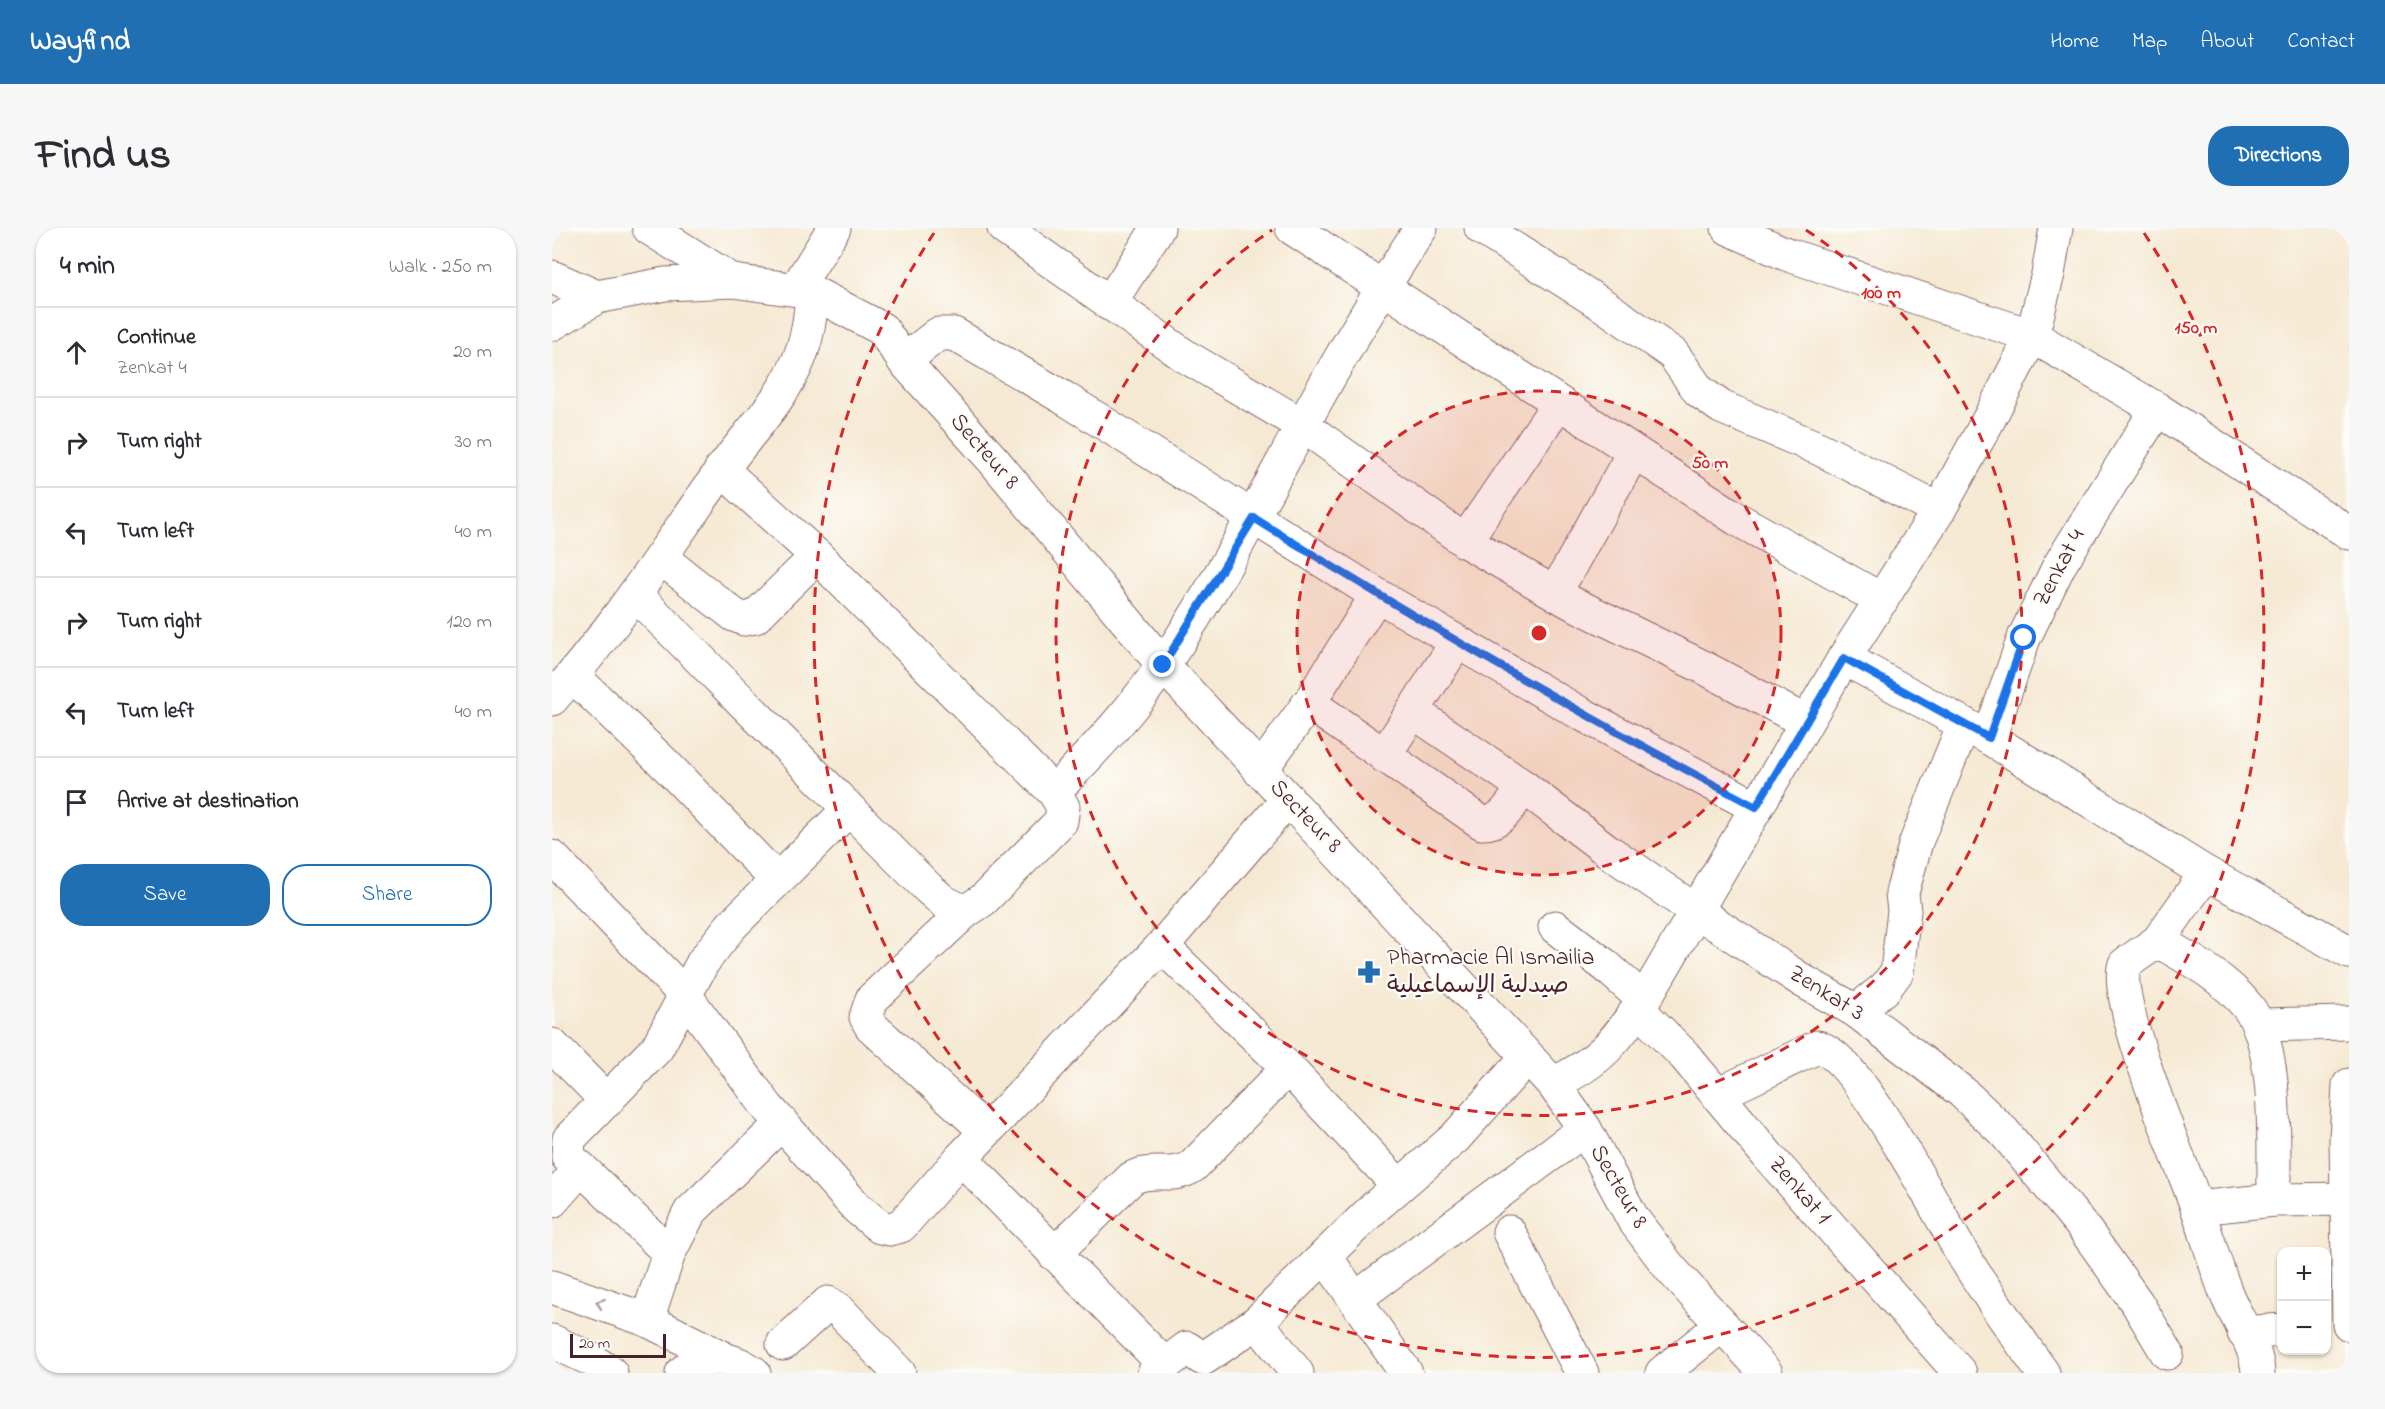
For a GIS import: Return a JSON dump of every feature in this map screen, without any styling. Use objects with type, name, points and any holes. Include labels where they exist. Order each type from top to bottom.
[{"type":"street","points":[[649,228],[733,281]]},
{"type":"street","points":[[776,879],[666,765],[562,687],[636,594],[721,470],[771,407],[799,360],[810,324],[804,290],[834,228]]},
{"type":"street","points":[[1004,228],[1185,356],[1302,425],[1465,541],[1555,593],[1806,722]]},
{"type":"street","points":[[1109,304],[1158,228]]},
{"type":"street","points":[[1292,228],[1737,519],[1882,600]]},
{"type":"street","points":[[1054,792],[1108,734],[1163,665],[1254,518],[1302,425],[1382,288],[1421,228]]},
{"type":"street","points":[[1481,228],[1606,307],[1673,354],[1699,391],[1721,407],[1820,449],[1939,510]]},
{"type":"street","points":[[1728,228],[1786,254],[2032,336],[2157,409],[2349,533]]},
{"type":"street","points":[[1553,1084],[1583,1069],[1606,1051],[1641,1005],[1844,658],[1939,510],[2032,336],[2048,274],[2056,228]]},
{"type":"street","points":[[552,278],[597,297]]},
{"type":"street","points":[[552,324],[597,297],[665,284],[733,281],[804,290]]},
{"type":"street","name":"Secteur 8","points":[[804,290],[882,329],[904,361],[994,461],[1163,665],[1553,1084],[1585,1129],[1633,1219],[1670,1268],[1766,1373]]},
{"type":"street","points":[[904,361],[938,334],[954,334],[1064,398],[1377,595],[1588,717],[1756,807]]},
{"type":"street","points":[[1465,541],[1558,404]]},
{"type":"street","name":"Zenkat 4","points":[[1856,1011],[1885,988],[1897,972],[1904,911],[1902,893],[1916,842],[1977,731],[2059,566],[2157,409]]},
{"type":"street","points":[[1555,593],[1633,453]]},
{"type":"street","points":[[721,470],[817,556],[1054,792],[1063,807],[1061,821],[983,900],[965,912],[872,999],[866,1017],[871,1026],[986,1131]]},
{"type":"street","points":[[661,558],[734,615],[744,619],[755,617],[817,556]]},
{"type":"street","points":[[636,594],[848,810],[934,894],[965,912]]},
{"type":"street","points":[[1260,771],[1309,704],[1377,595]]},
{"type":"street","points":[[1384,756],[1457,642]]},
{"type":"street","points":[[1844,658],[1977,731],[2206,873],[2349,952]]},
{"type":"street","points":[[1309,704],[1482,823],[1493,823],[1501,817],[1524,787]]},
{"type":"street","name":"Zenkat 3","points":[[1412,711],[1524,787],[1608,851],[1696,911],[1803,981],[1856,1011],[1962,1092],[2004,1132],[2083,1227],[2137,1303],[2167,1353]]},
{"type":"street","points":[[552,856],[686,995],[728,1056],[782,1124],[863,1214],[876,1225],[889,1229],[901,1226],[986,1131],[1162,946],[1288,799]]},
{"type":"street","points":[[669,1253],[567,1157],[569,1139],[657,1048],[712,949],[776,879],[848,810]]},
{"type":"street","points":[[2206,873],[2158,941],[2125,964],[2123,983],[2149,1085],[2197,1208],[2226,1293],[2256,1357],[2259,1373]]},
{"type":"street","name":"Zenkat 1","points":[[1555,927],[1606,966],[1719,1094],[1769,1157],[1960,1373]]},
{"type":"street","points":[[2158,941],[2209,972],[2235,992],[2249,1008],[2259,1025],[2269,1060],[2274,1200]]},
{"type":"street","points":[[1162,946],[1288,1068],[1399,1186]]},
{"type":"street","points":[[2259,1025],[2349,1023]]},
{"type":"street","points":[[552,1045],[607,1101]]},
{"type":"street","points":[[1719,1094],[1817,1047],[1827,1049],[1836,1056],[1859,1083],[1900,1146],[1966,1260],[2043,1373]]},
{"type":"street","points":[[961,1158],[1054,1254],[1159,1369],[1187,1348],[1207,1366],[1257,1322],[1399,1186],[1476,1118],[1528,1056]]},
{"type":"street","points":[[1054,1254],[1132,1178],[1145,1172],[1177,1174],[1193,1166],[1288,1068]]},
{"type":"street","points":[[2331,1326],[2349,1315],[2349,1087]]},
{"type":"street","points":[[647,1320],[669,1253],[690,1212],[782,1124]]},
{"type":"street","points":[[1354,1299],[1585,1129]]},
{"type":"street","points":[[552,1201],[580,1168]]},
{"type":"street","points":[[2197,1208],[2274,1200],[2348,1199]]},
{"type":"street","points":[[1509,1232],[1582,1373]]},
{"type":"street","points":[[1325,1256],[1406,1373]]},
{"type":"street","points":[[552,1287],[647,1320],[723,1358],[739,1363],[754,1373]]},
{"type":"street","points":[[783,1344],[828,1303],[840,1311],[899,1373]]},
{"type":"street","points":[[1257,1322],[1297,1373]]},
{"type":"street","points":[[1662,1373],[1722,1325]]},
{"type":"street","points":[[2244,1333],[2277,1330]]},
{"type":"street","points":[[552,1341],[592,1360],[611,1373]]},
{"type":"street","points":[[682,1373],[705,1359],[723,1358]]},
{"type":"place","name":"Pharmacie Al Ismailia صيدلية الإسماعيلية","points":[[1369,972]]},
{"type":"route","points":[[1163,665],[1254,518],[1377,595],[1578,712],[1756,807],[1844,658],[1989,738],[2024,638]]}]
